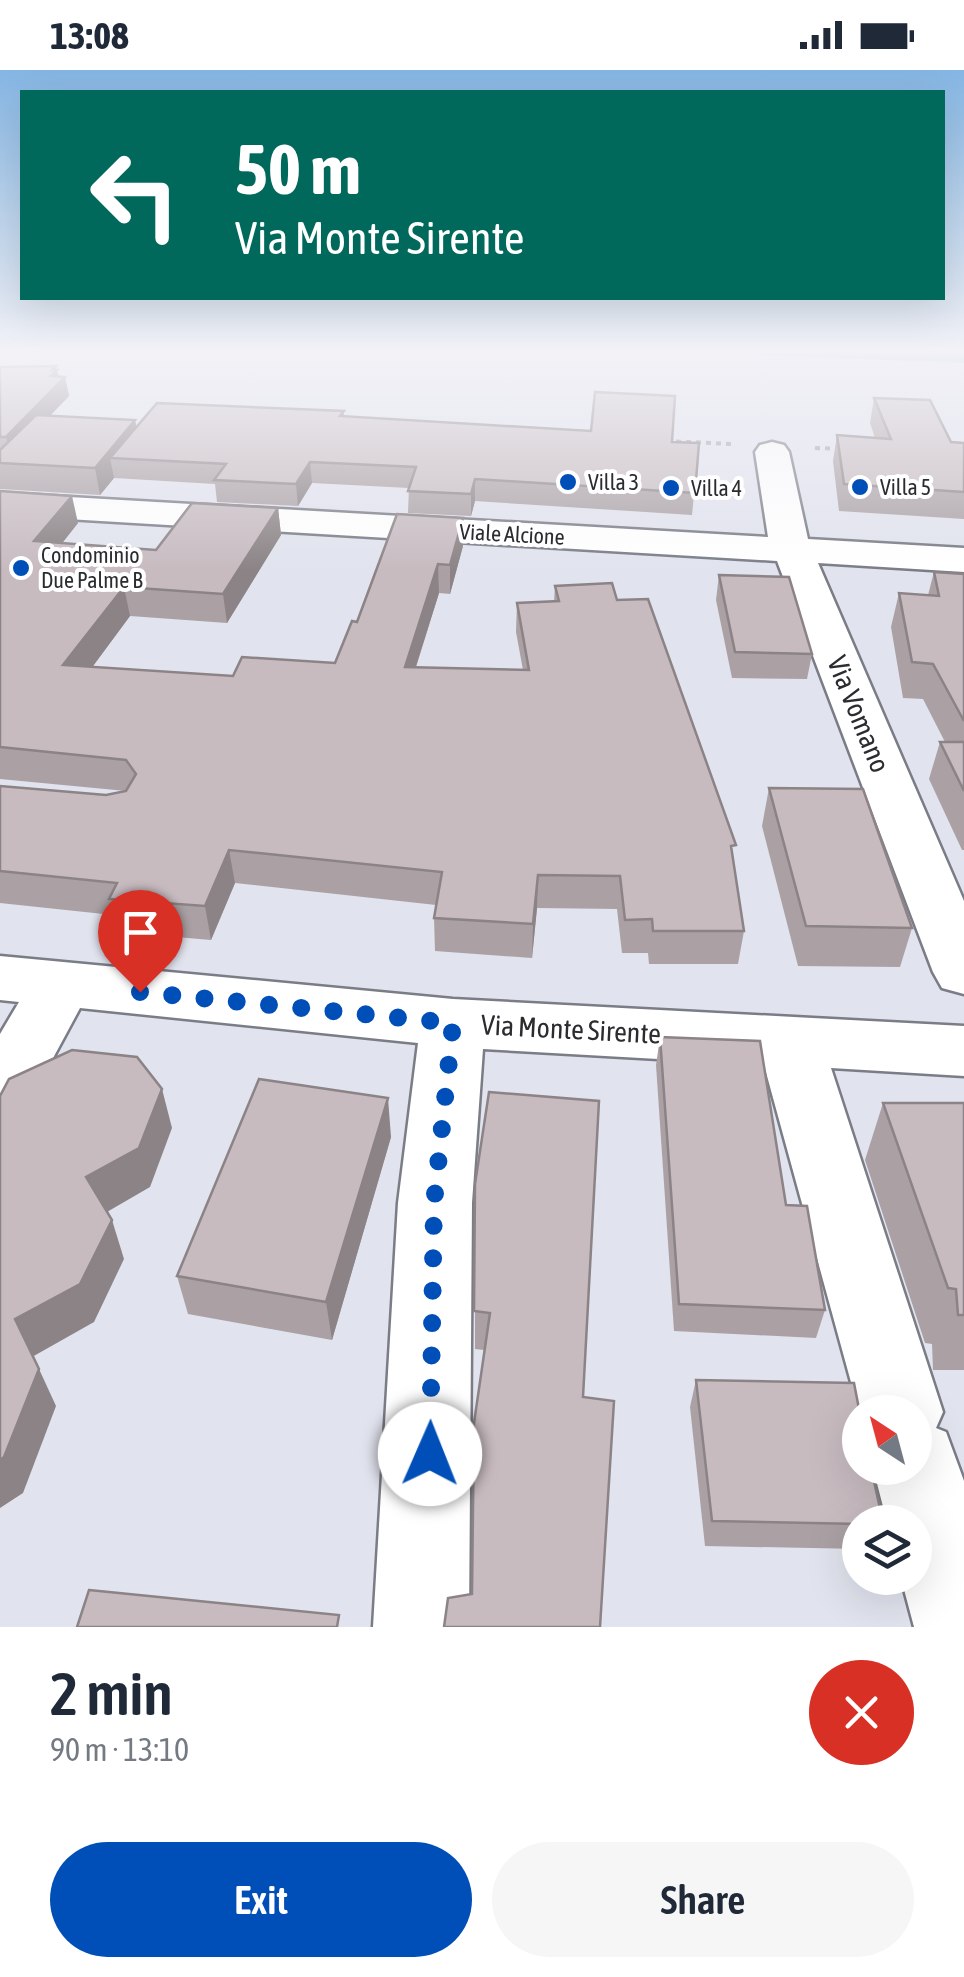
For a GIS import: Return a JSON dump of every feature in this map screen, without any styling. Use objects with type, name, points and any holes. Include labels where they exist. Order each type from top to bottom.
[{"type":"street","name":"Via Vomano","points":[[774,448],[782,521],[964,972]]},
{"type":"street","name":"Viale Alcione","points":[[0,504],[964,560]]},
{"type":"street","name":"Via Monte Sirente","points":[[0,978],[453,1023],[964,1051]]},
{"type":"street","points":[[0,1092],[62,984]]},
{"type":"street","points":[[421,1627],[434,1203],[453,1023]]},
{"type":"street","points":[[790,1042],[895,1395]]},
{"type":"street","points":[[921,1485],[962,1627]]},
{"type":"path","points":[[651,440],[845,450]]},
{"type":"building","points":[[0,426],[17,426],[6,437],[0,437]]},
{"type":"building","points":[[25,426],[130,426],[95,468],[0,463],[0,450]]},
{"type":"building","points":[[138,426],[502,426],[591,431],[592,426],[673,426],[672,442],[699,443],[695,493],[475,479],[471,494],[408,491],[416,467],[310,462],[296,484],[214,480],[226,464],[110,458]]},
{"type":"building","points":[[885,426],[943,426],[951,442],[964,443],[964,492],[844,484],[837,435],[891,439]]},
{"type":"building","points":[[0,491],[72,496],[34,541],[156,550],[192,503],[278,508],[223,594],[124,587],[63,665],[233,676],[242,657],[335,663],[352,621],[357,622],[397,514],[463,518],[450,565],[438,564],[405,667],[529,670],[517,603],[559,601],[555,586],[612,583],[617,600],[648,599],[736,845],[731,846],[744,931],[653,931],[652,919],[625,920],[620,876],[538,875],[533,924],[434,918],[442,872],[229,850],[205,906],[109,899],[117,883],[0,871],[0,786],[106,795],[126,791],[136,774],[126,760],[0,747]]},
{"type":"building","points":[[934,572],[964,574],[964,721],[933,664],[912,662],[899,593],[939,596]]},
{"type":"building","points":[[719,575],[789,577],[812,654],[735,652]]},
{"type":"building","points":[[940,742],[964,742],[964,791]]},
{"type":"building","points":[[769,788],[863,789],[912,928],[806,926]]},
{"type":"building","points":[[660,1037],[760,1041],[786,1205],[807,1206],[825,1310],[679,1304]]},
{"type":"building","points":[[72,1050],[137,1057],[162,1089],[139,1148],[86,1177],[112,1220],[80,1284],[15,1319],[39,1369],[0,1460],[0,1096],[9,1079]]},
{"type":"building","points":[[259,1079],[388,1098],[326,1302],[177,1276]]},
{"type":"building","points":[[489,1092],[599,1101],[583,1397],[614,1401],[600,1627],[444,1627],[448,1598],[472,1594],[474,1423],[490,1313],[474,1311],[475,1184]]},
{"type":"building","points":[[883,1103],[964,1103],[964,1315],[958,1315],[956,1289],[948,1288]]},
{"type":"building","points":[[696,1380],[854,1383],[856,1395],[842,1395],[842,1485],[875,1485],[879,1505],[842,1505],[842,1524],[712,1521]]},
{"type":"building","points":[[89,1590],[339,1615],[337,1627],[77,1627]]},
{"type":"place","name":"Villa 3","points":[[568,482]]},
{"type":"place","name":"Villa 5","points":[[860,487]]},
{"type":"place","name":"Villa 4","points":[[671,488]]},
{"type":"place","name":"Condominio Due Palme B","points":[[21,568]]},
{"type":"route","points":[[140,992],[453,1023],[434,1203],[430,1454]]}]
